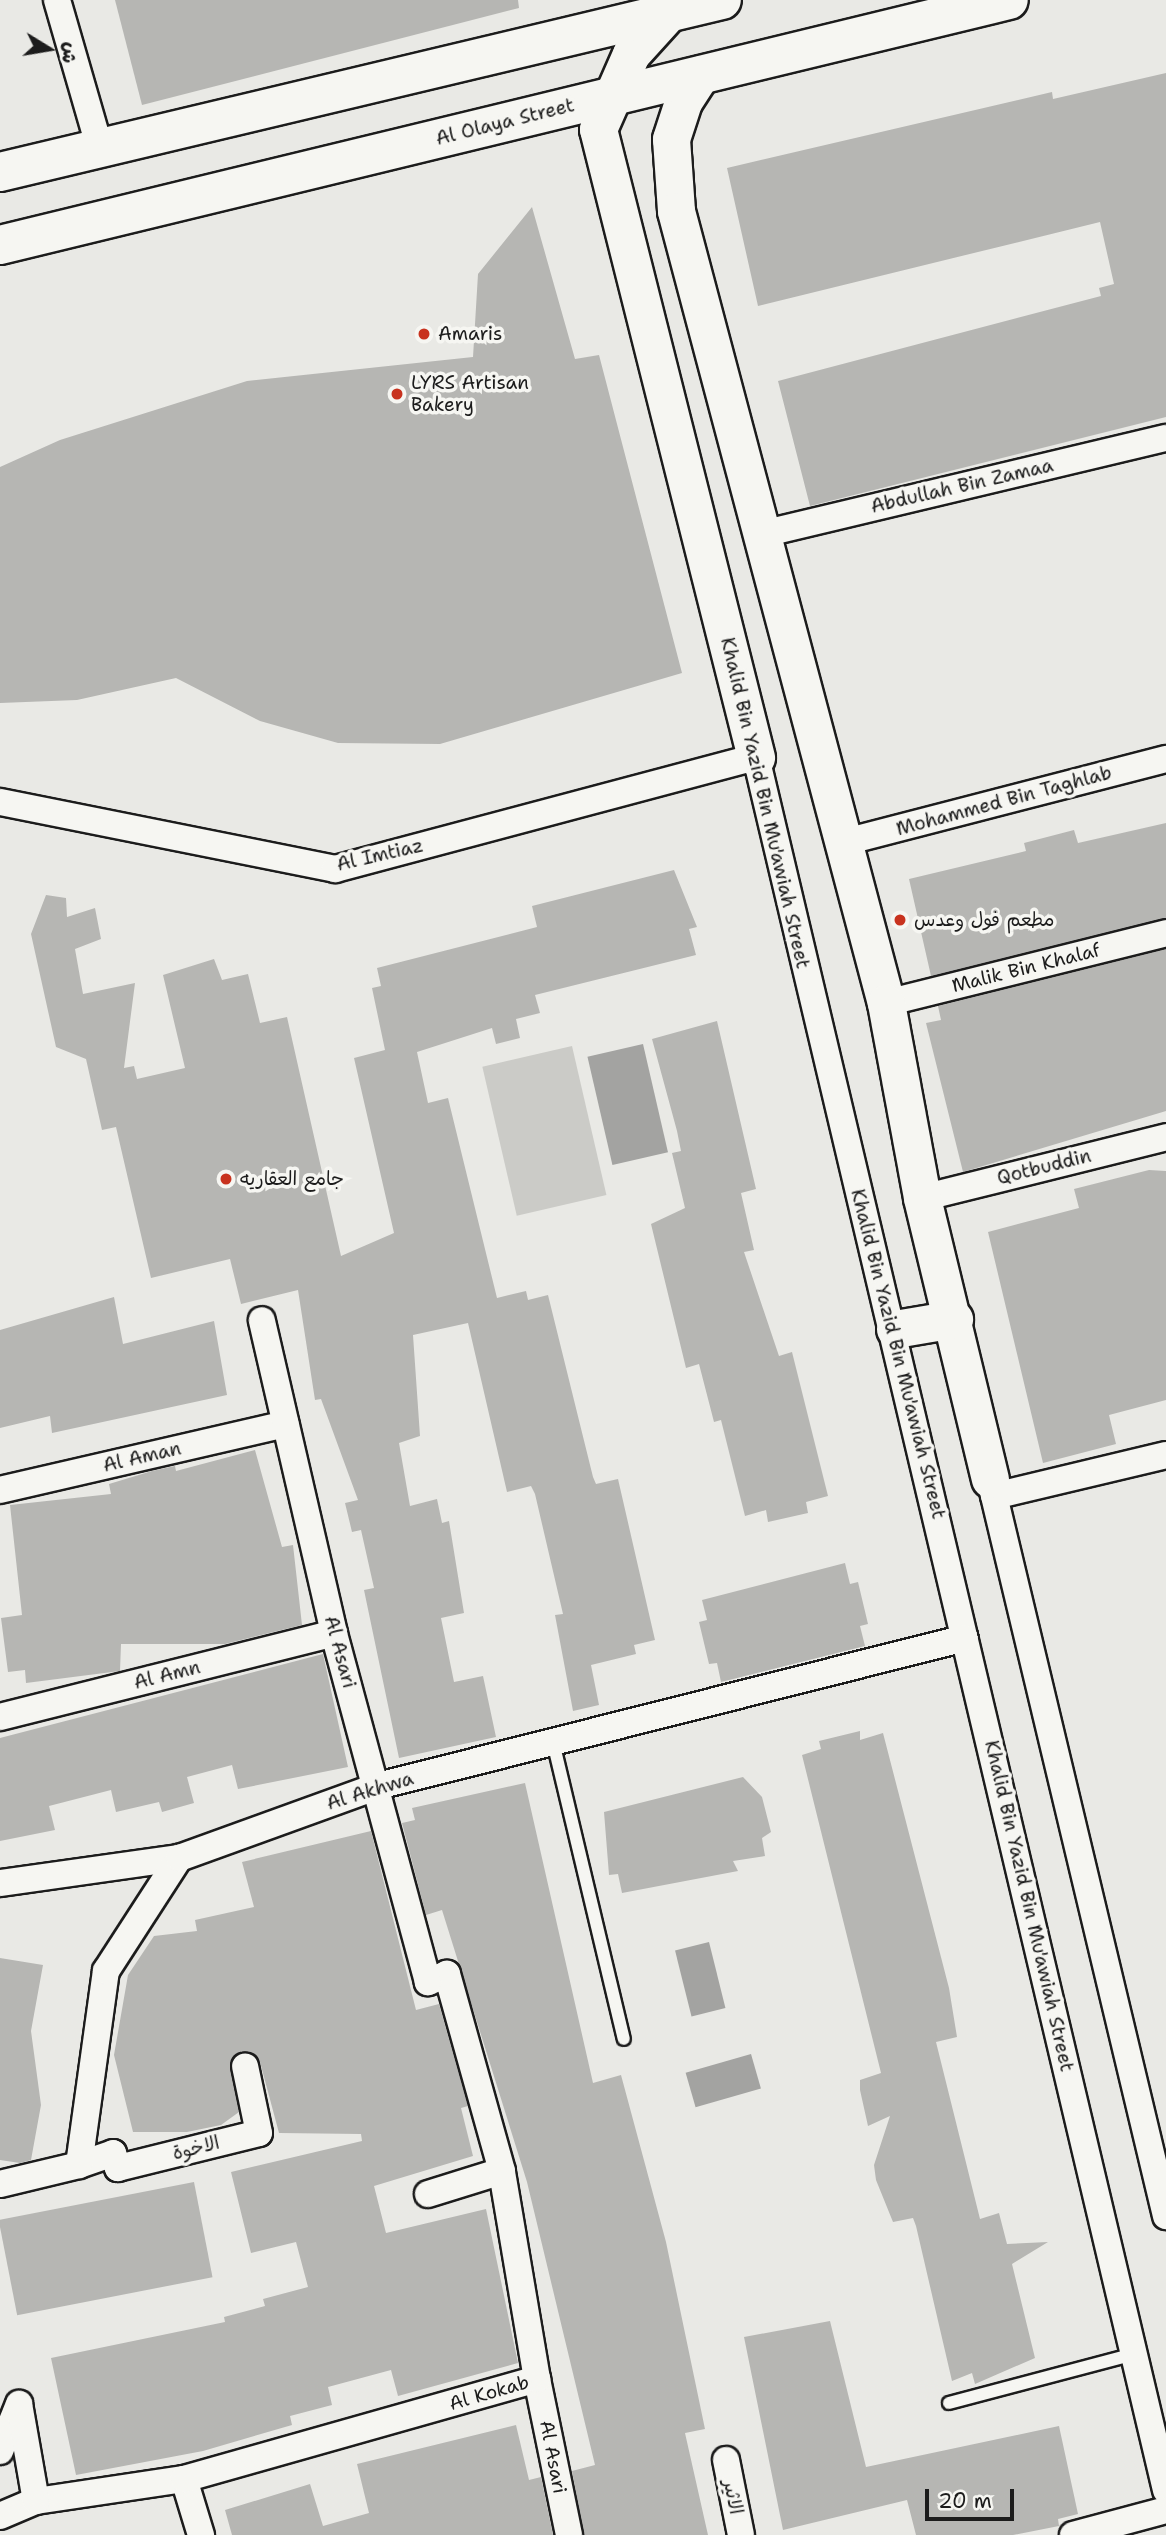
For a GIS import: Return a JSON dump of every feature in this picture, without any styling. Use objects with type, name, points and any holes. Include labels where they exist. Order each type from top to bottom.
[{"type":"main road","points":[[0,172],[722,0]]},
{"type":"main road","name":"Al Olaya Street","points":[[0,245],[1009,0]]},
{"type":"main road","name":"Khalid Bin Yazid Bin Mu'awiah Street","points":[[670,11],[631,54],[610,96],[598,129],[756,757]]},
{"type":"main road","points":[[701,75],[683,102],[671,139],[676,211],[758,535],[886,1003],[922,1198],[954,1319],[992,1488]]},
{"type":"main road","points":[[621,221],[646,202],[676,211]]},
{"type":"main road","points":[[895,1329],[954,1319]]},
{"type":"street","points":[[57,0],[100,149]]},
{"type":"street","name":"Abdullah Bin Zamaa","points":[[758,535],[1166,438]]},
{"type":"street","name":"Al Imtiaz","points":[[0,803],[335,869],[756,757]]},
{"type":"street","name":"Khalid Bin Yazid Bin Mu'awiah Street","points":[[756,757],[794,936],[895,1329],[1166,2490]]},
{"type":"street","name":"Mohammed Bin Taghlab","points":[[841,843],[1166,759]]},
{"type":"street","name":"Malik Bin Khalaf","points":[[886,1003],[1166,933]]},
{"type":"street","name":"Qotbuddin","points":[[922,1198],[1166,1137]]},
{"type":"street","name":"Al Asari","points":[[262,1320],[334,1633],[378,1786],[428,1982]]},
{"type":"street","name":"Al Aman","points":[[0,1490],[285,1424]]},
{"type":"street","points":[[1166,1455],[992,1488],[1166,2216]]},
{"type":"street","name":"Al Amn","points":[[0,1717],[334,1633]]},
{"type":"street","name":"Al Akhwa","points":[[0,1883],[179,1858],[378,1786],[554,1746],[965,1638]]},
{"type":"street","points":[[79,2165],[106,1971],[179,1858]]},
{"type":"street","name":"Al Kokab","points":[[0,2516],[36,2501],[184,2479],[537,2379],[502,2171],[447,1974],[428,1982]]},
{"type":"street","name":"الاخوة","points":[[113,2153],[118,2168],[259,2133],[245,2066]]},
{"type":"street","points":[[85,2133],[113,2153]]},
{"type":"street","points":[[0,2184],[79,2165],[113,2153]]},
{"type":"street","points":[[428,2194],[502,2171]]},
{"type":"street","name":"Al Asari","points":[[537,2379],[569,2535]]},
{"type":"street","points":[[0,2451],[19,2404],[36,2501]]},
{"type":"street","name":"الاثير","points":[[726,2460],[741,2535]]},
{"type":"street","points":[[184,2479],[201,2535]]},
{"type":"street","points":[[1073,2535],[1166,2510]]},
{"type":"lane","points":[[554,1746],[624,2039]]},
{"type":"lane","points":[[949,2403],[1136,2354]]},
{"type":"shaded area","points":[[643,1044],[668,1152],[612,1165],[587,1057]]},
{"type":"shaded area","points":[[572,1046],[606,1195],[517,1216],[482,1067]]},
{"type":"shaded area","points":[[709,1942],[725,2008],[691,2016],[675,1950]]},
{"type":"shaded area","points":[[751,2054],[761,2089],[696,2107],[686,2073]]},
{"type":"building","points":[[115,0],[518,0],[519,8],[142,105]]},
{"type":"building","points":[[1166,73],[1166,417],[810,506],[778,381],[1101,296],[1099,288],[1114,284],[1100,222],[758,306],[727,168],[1052,92],[1053,99]]},
{"type":"building","points":[[532,207],[575,359],[599,355],[682,673],[440,744],[338,743],[260,721],[176,678],[77,700],[0,703],[0,467],[60,440],[247,381],[473,357],[478,274]]},
{"type":"building","points":[[1166,823],[1166,918],[931,976],[909,879],[1026,851],[1024,843],[1074,830],[1078,843]]},
{"type":"building","points":[[674,870],[697,927],[689,929],[696,955],[535,995],[540,1013],[516,1019],[520,1038],[496,1044],[492,1028],[417,1052],[428,1103],[448,1098],[497,1298],[526,1291],[528,1300],[548,1295],[593,1477],[596,1484],[618,1479],[655,1640],[634,1645],[636,1654],[591,1665],[599,1705],[573,1711],[555,1615],[563,1614],[535,1494],[531,1486],[507,1492],[468,1323],[413,1335],[420,1436],[399,1443],[410,1506],[437,1499],[442,1523],[449,1521],[464,1613],[441,1618],[454,1682],[483,1676],[496,1737],[399,1758],[364,1590],[374,1588],[361,1530],[352,1532],[345,1503],[358,1500],[321,1399],[315,1400],[298,1290],[241,1304],[230,1259],[151,1278],[116,1127],[102,1130],[86,1059],[56,1047],[31,934],[46,895],[66,898],[67,917],[95,908],[101,939],[75,949],[83,994],[135,983],[124,1068],[134,1066],[137,1079],[185,1068],[163,975],[214,959],[222,980],[248,974],[260,1023],[287,1017],[341,1256],[394,1233],[354,1058],[385,1050],[372,988],[381,986],[377,968],[537,927],[532,906]]},
{"type":"building","points":[[1166,949],[1166,1111],[963,1172],[926,1023],[941,1020],[938,1006]]},
{"type":"building","points":[[717,1021],[756,1189],[741,1193],[754,1250],[744,1252],[779,1356],[792,1352],[828,1496],[806,1502],[808,1513],[768,1522],[766,1510],[745,1516],[721,1420],[714,1422],[699,1364],[686,1368],[651,1224],[685,1208],[672,1153],[681,1151],[652,1039]]},
{"type":"building","points":[[1149,1170],[1166,1171],[1166,1400],[1109,1415],[1116,1444],[1043,1463],[988,1232],[1079,1208],[1074,1189]]},
{"type":"building","points":[[114,1297],[123,1344],[214,1321],[227,1395],[52,1433],[50,1416],[0,1428],[0,1330]]},
{"type":"building","points":[[255,1450],[282,1547],[293,1545],[302,1625],[225,1644],[121,1644],[120,1671],[26,1683],[25,1670],[8,1672],[1,1618],[22,1615],[10,1505],[111,1494],[109,1484],[152,1471],[175,1466],[176,1471]]},
{"type":"building","points":[[845,1563],[850,1584],[858,1582],[868,1624],[860,1626],[865,1646],[721,1682],[717,1663],[709,1664],[699,1622],[707,1620],[702,1600]]},
{"type":"building","points":[[323,1654],[348,1767],[238,1789],[232,1765],[187,1777],[194,1803],[162,1812],[159,1802],[116,1812],[111,1790],[49,1806],[55,1830],[0,1841],[0,1738]]},
{"type":"building","points":[[860,1731],[860,1740],[883,1733],[949,1988],[957,2037],[936,2042],[980,2219],[999,2213],[1007,2244],[1048,2242],[1012,2264],[1035,2358],[975,2384],[972,2373],[952,2381],[913,2218],[893,2222],[876,2180],[874,2165],[890,2116],[868,2126],[860,2090],[860,2080],[881,2073],[802,1755],[821,1749],[819,1741]]},
{"type":"building","points":[[743,1777],[762,1797],[771,1832],[762,1838],[765,1856],[733,1861],[738,1871],[622,1893],[618,1874],[609,1875],[604,1812]]},
{"type":"building","points":[[525,1783],[593,2083],[621,2075],[666,2242],[705,2429],[685,2433],[708,2535],[584,2535],[572,2471],[595,2465],[527,2182],[442,1910],[426,1915],[402,1823],[415,1820],[412,1808]]},
{"type":"building","points":[[371,1831],[416,2010],[439,2004],[468,2106],[461,2108],[473,2156],[374,2186],[386,2233],[486,2209],[518,2363],[398,2396],[391,2370],[328,2387],[332,2405],[290,2416],[292,2425],[203,2451],[76,2475],[51,2358],[225,2322],[224,2317],[265,2306],[263,2299],[308,2287],[296,2242],[251,2253],[231,2172],[362,2141],[361,2134],[279,2133],[260,2062],[242,2051],[230,2062],[239,2112],[221,2125],[187,2132],[133,2132],[114,2055],[128,1975],[154,1936],[197,1931],[195,1920],[254,1907],[242,1862]]},
{"type":"building","points":[[0,1958],[43,1965],[31,2031],[41,2105],[31,2160],[20,2163],[0,2160]]},
{"type":"building","points":[[194,2182],[213,2277],[17,2315],[0,2220]]},
{"type":"building","points":[[830,2321],[866,2467],[1059,2426],[1078,2514],[1058,2519],[1059,2526],[1013,2535],[916,2535],[907,2500],[783,2530],[744,2337]]},
{"type":"building","points":[[516,2425],[529,2480],[541,2477],[553,2535],[232,2535],[225,2510],[310,2484],[323,2526],[369,2513],[357,2464]]},
{"type":"place","name":"Amaris","points":[[424,334]]},
{"type":"place","name":"LYRS Artisan Bakery","points":[[397,394]]},
{"type":"place","name":"مطعم فول وعدس","points":[[900,920]]},
{"type":"place","name":"جامع العقاريه","points":[[226,1179]]}]
